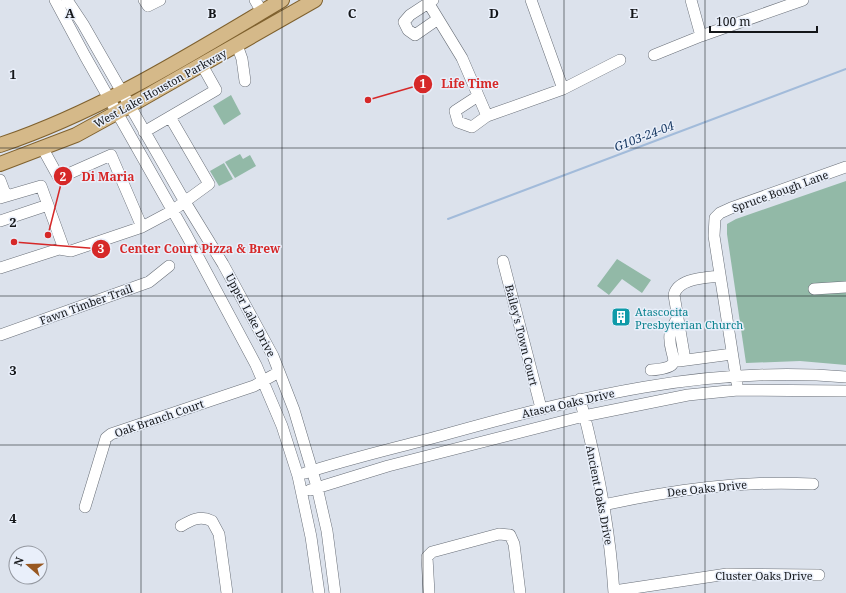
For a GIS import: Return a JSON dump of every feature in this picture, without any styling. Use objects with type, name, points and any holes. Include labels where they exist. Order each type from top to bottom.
[{"type":"main road","name":"West Lake Houston Parkway","points":[[0,145],[41,131],[122,92],[229,31],[258,6],[282,0]]},
{"type":"main road","name":"West Lake Houston Parkway","points":[[0,164],[43,149],[76,135],[315,0]]},
{"type":"main road","points":[[229,31],[237,45]]},
{"type":"street","name":"Upper Lake Drive","points":[[55,0],[108,99],[172,211],[256,364],[282,426],[298,476],[319,593]]},
{"type":"street","name":"Upper Lake Drive","points":[[67,0],[83,24],[144,132],[239,292],[273,356],[294,410],[317,488],[327,531],[335,593]]},
{"type":"street","points":[[144,0],[148,6],[160,0]]},
{"type":"street","points":[[531,0],[563,88]]},
{"type":"street","points":[[691,0],[701,36]]},
{"type":"street","points":[[654,54],[803,0]]},
{"type":"street","points":[[438,19],[415,35],[408,30],[404,22],[410,15],[431,2],[438,19],[462,58],[487,116]]},
{"type":"street","points":[[237,45],[242,59],[245,81]]},
{"type":"street","points":[[478,96],[455,111],[458,122],[472,127],[487,116],[563,88],[620,60]]},
{"type":"street","points":[[144,132],[216,90],[202,65]]},
{"type":"street","points":[[0,268],[58,248],[70,251],[142,227],[172,211],[209,184],[170,117]]},
{"type":"street","points":[[43,149],[59,178],[111,155],[142,227]]},
{"type":"street","name":"Spruce Bough Lane","points":[[720,276],[714,236],[715,218],[720,213],[846,167]]},
{"type":"street","points":[[0,180],[3,197],[41,186],[64,249]]},
{"type":"street","points":[[0,221],[48,205]]},
{"type":"street","name":"Bailey's Town Court","points":[[503,261],[541,408]]},
{"type":"street","name":"Fawn Timber Trail","points":[[0,335],[149,282],[169,266]]},
{"type":"street","points":[[685,360],[674,295],[678,285],[695,280],[720,276],[738,390]]},
{"type":"street","points":[[814,289],[846,287]]},
{"type":"street","points":[[221,300],[239,292]]},
{"type":"street","points":[[651,370],[668,369],[674,361],[670,335],[678,316]]},
{"type":"street","points":[[674,361],[732,354]]},
{"type":"street","name":"Oak Branch Court","points":[[85,507],[106,438],[111,434],[254,386],[279,372]]},
{"type":"street","name":"Atasca Oaks Drive","points":[[298,476],[541,408],[665,382],[735,376],[800,374],[846,377]]},
{"type":"street","name":"Atasca Oaks Drive","points":[[302,492],[428,456],[584,416],[688,396],[738,390],[846,392]]},
{"type":"street","name":"Ancient Oaks Drive","points":[[580,399],[603,505],[610,547],[614,592]]},
{"type":"street","points":[[424,441],[428,456]]},
{"type":"street","name":"Dee Oaks Drive","points":[[603,505],[655,494],[709,486],[779,482],[813,484]]},
{"type":"street","points":[[181,526],[193,519],[199,518],[212,521],[218,534],[227,593]]},
{"type":"street","points":[[429,593],[426,566],[427,557],[432,552],[500,534],[510,535],[514,544],[520,593]]},
{"type":"street","name":"Cluster Oaks Drive","points":[[614,592],[727,574],[819,575]]},
{"type":"green space","points":[[231,95],[241,114],[224,125],[213,106]]},
{"type":"green space","points":[[240,154],[243,159],[250,155],[256,166],[235,178],[225,162]]},
{"type":"green space","points":[[224,163],[233,179],[219,186],[210,171]]},
{"type":"green space","points":[[846,181],[846,365],[800,361],[746,363],[727,234],[727,224],[736,219]]},
{"type":"green space","points":[[617,259],[651,280],[642,293],[622,279],[609,295],[597,286]]},
{"type":"waterway","name":"G103-24-04","points":[[448,219],[846,69]]},
{"type":"place","name":"Life Time","points":[[368,100]]},
{"type":"place","name":"Di Maria","points":[[48,235]]},
{"type":"place","name":"Center Court Pizza & Brew","points":[[14,242]]},
{"type":"place","name":"Atascocita Presbyterian Church","points":[[621,317]]}]
